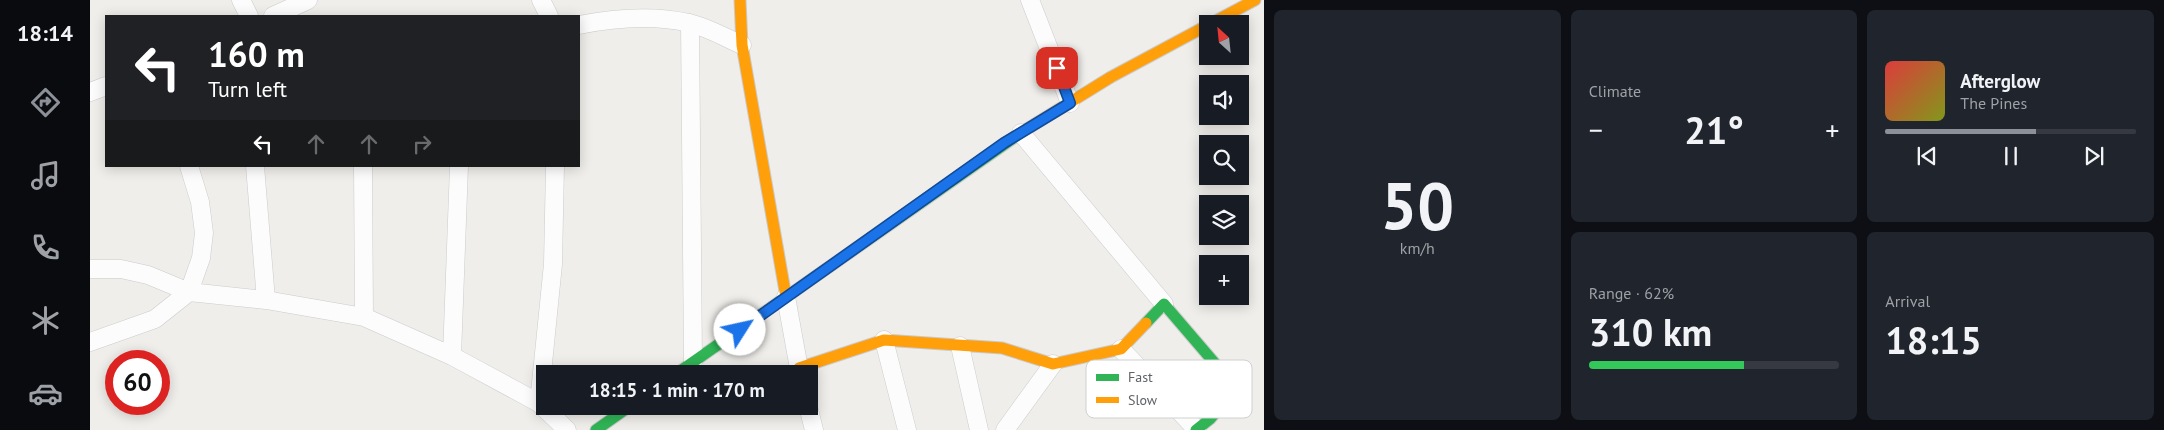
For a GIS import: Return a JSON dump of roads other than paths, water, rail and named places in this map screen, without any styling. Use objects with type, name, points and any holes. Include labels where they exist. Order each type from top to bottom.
[{"type":"street","points":[[241,0],[248,15]]},
{"type":"street","points":[[282,8],[308,0]]},
{"type":"street","points":[[541,0],[548,15]]},
{"type":"street","points":[[740,0],[742,46],[798,365]]},
{"type":"street","points":[[1030,0],[1070,103]]},
{"type":"street","points":[[1226,15],[1255,0]]},
{"type":"street","points":[[580,25],[608,19],[638,18],[690,23],[742,46]]},
{"type":"street","points":[[690,23],[693,362]]},
{"type":"street","points":[[689,365],[1021,133],[1111,77],[1199,29]]},
{"type":"street","points":[[90,92],[105,86]]},
{"type":"street","points":[[1021,133],[1212,360]]},
{"type":"street","points":[[90,342],[155,319],[190,292],[201,258],[204,233],[200,202],[189,167]]},
{"type":"street","points":[[254,167],[266,300]]},
{"type":"street","points":[[363,167],[364,317]]},
{"type":"street","points":[[452,356],[459,167]]},
{"type":"street","points":[[543,365],[553,264],[555,167]]},
{"type":"street","points":[[90,269],[121,269],[148,275],[190,292],[266,300],[364,317],[452,356],[536,401]]},
{"type":"street","points":[[815,365],[884,340],[1002,348],[1053,364],[1121,348],[1164,304]]},
{"type":"street","points":[[884,340],[907,430]]},
{"type":"street","points":[[960,346],[979,430]]},
{"type":"street","points":[[1121,348],[1134,360]]},
{"type":"street","points":[[1005,430],[1053,364]]},
{"type":"street","points":[[551,415],[567,430]]},
{"type":"street","points":[[596,430],[617,415]]},
{"type":"street","points":[[810,415],[814,430]]},
{"type":"street","points":[[1195,418],[1204,427]]}]
